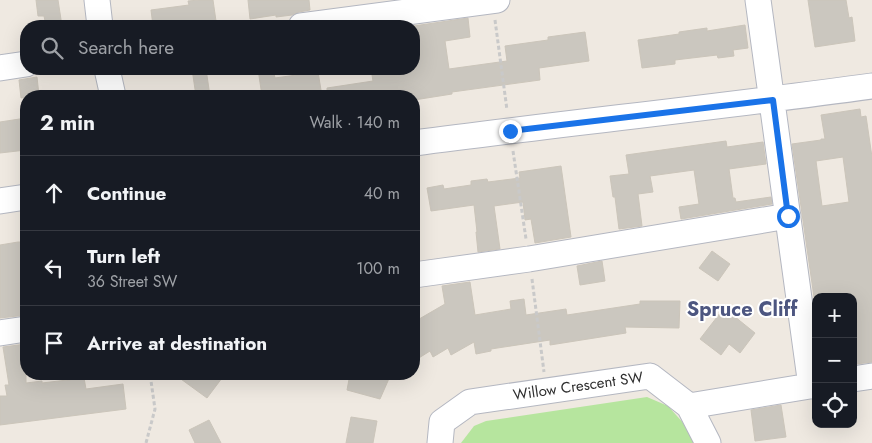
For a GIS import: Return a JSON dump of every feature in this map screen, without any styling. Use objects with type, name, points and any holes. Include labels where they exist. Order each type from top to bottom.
[{"type":"street","points":[[97,0],[99,20]]},
{"type":"street","points":[[346,20],[497,0]]},
{"type":"street","points":[[758,0],[814,383]]},
{"type":"street","points":[[0,68],[20,65]]},
{"type":"street","points":[[108,75],[112,90]]},
{"type":"street","points":[[420,142],[773,100],[872,86]]},
{"type":"street","points":[[0,201],[20,198]]},
{"type":"street","points":[[420,274],[529,259],[788,216]]},
{"type":"street","points":[[0,333],[20,330]]},
{"type":"street","name":"Willow Crescent SW","points":[[440,443],[442,422],[470,402],[650,376],[690,406],[708,443]]},
{"type":"street","points":[[857,378],[872,376]]},
{"type":"street","points":[[690,406],[812,385]]},
{"type":"path","points":[[493,0],[544,376]]},
{"type":"path","points":[[146,443],[155,409],[151,380]]},
{"type":"green space","points":[[647,397],[668,406],[686,426],[694,443],[461,443],[474,426],[486,421]]},
{"type":"building","points":[[36,0],[58,0],[61,20],[45,20],[44,16],[38,16]]},
{"type":"building","points":[[213,0],[216,20],[152,20],[151,10],[189,5],[188,1]]},
{"type":"building","points":[[248,0],[309,0],[310,10],[292,15],[276,17],[276,15],[250,19]]},
{"type":"building","points":[[808,0],[846,0],[849,18],[852,17],[855,41],[815,47]]},
{"type":"building","points":[[468,18],[470,37],[445,41],[449,69],[507,61],[505,46],[548,40],[548,37],[585,32],[589,61],[539,68],[540,80],[452,92],[452,94],[420,99],[420,90],[327,90],[327,88],[373,81],[372,75],[420,75],[420,25]]},
{"type":"building","points":[[745,25],[748,48],[733,50],[734,56],[718,58],[717,55],[675,60],[675,64],[642,68],[638,40],[707,28],[707,31]]},
{"type":"building","points":[[193,75],[207,75],[209,90],[195,90]]},
{"type":"building","points":[[259,75],[274,75],[275,78],[296,75],[318,75],[321,90],[261,90]]},
{"type":"building","points":[[37,77],[38,90],[20,90],[19,80]]},
{"type":"building","points":[[860,109],[861,117],[866,116],[872,157],[872,362],[857,364],[857,293],[813,293],[792,144],[825,139],[821,115]],"holes":[[[843,157],[849,202],[822,206],[816,161]]]},
{"type":"building","points":[[20,119],[20,151],[0,153],[0,122]]},
{"type":"building","points":[[726,141],[727,147],[763,142],[766,164],[729,169],[733,198],[735,198],[736,202],[771,197],[772,204],[681,219],[679,207],[699,204],[694,170],[650,176],[653,192],[638,194],[642,226],[619,229],[610,176],[629,174],[626,155]]},
{"type":"building","points":[[561,166],[571,237],[535,243],[531,219],[525,220],[523,202],[494,206],[500,249],[478,252],[474,205],[431,211],[427,188],[443,185],[444,189],[471,185],[471,181],[487,179],[488,182],[520,178],[519,172]]},
{"type":"building","points":[[20,242],[20,316],[0,318],[0,245]]},
{"type":"building","points":[[712,251],[730,264],[718,281],[699,268]]},
{"type":"building","points":[[602,261],[605,281],[580,285],[577,266]]},
{"type":"building","points":[[470,282],[475,315],[511,309],[510,301],[524,299],[526,315],[566,309],[567,315],[640,304],[640,301],[680,301],[679,328],[625,327],[626,333],[550,345],[550,340],[491,349],[491,351],[476,354],[474,342],[451,355],[448,348],[433,357],[430,351],[420,357],[420,319],[445,304],[442,286]]},
{"type":"building","points":[[724,308],[755,333],[740,353],[729,344],[721,355],[700,339]]},
{"type":"building","points":[[20,345],[20,380],[26,380],[26,383],[42,381],[42,383],[84,380],[86,389],[123,384],[126,409],[0,425],[0,396],[7,396],[5,385],[9,385],[3,347]]},
{"type":"building","points":[[182,380],[220,380],[207,398]]},
{"type":"building","points":[[349,380],[388,380],[380,399],[347,390]]},
{"type":"building","points":[[781,405],[786,437],[755,441],[751,410]]},
{"type":"building","points":[[351,417],[377,421],[373,443],[346,443]]},
{"type":"building","points":[[209,420],[221,443],[195,443],[189,430]]},
{"type":"district","name":"Spruce Cliff","points":[[742,309]]},
{"type":"route","points":[[510,131],[773,100],[788,216]]}]
